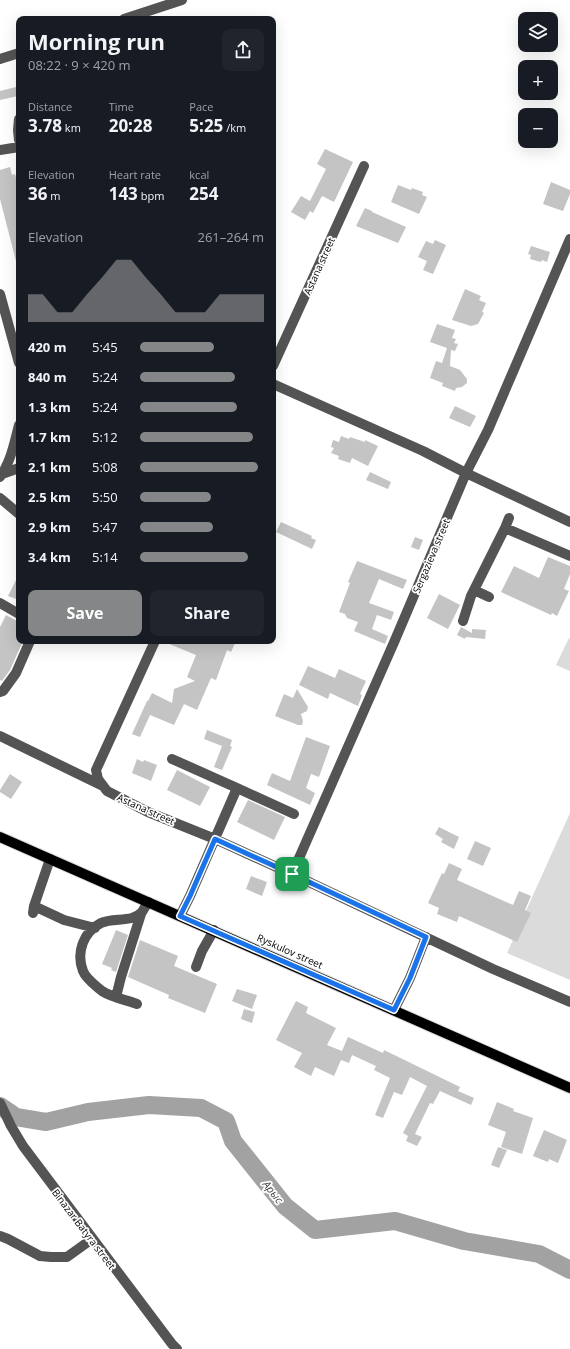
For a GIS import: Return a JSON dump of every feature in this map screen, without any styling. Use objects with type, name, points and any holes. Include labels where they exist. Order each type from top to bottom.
[{"type":"main road","name":"Ryskulov street","points":[[0,837],[570,1088]]},
{"type":"street","points":[[133,16],[182,0]]},
{"type":"street","points":[[0,59],[16,54]]},
{"type":"street","points":[[0,150],[16,147]]},
{"type":"street","name":"Astana street","points":[[276,359],[364,166]]},
{"type":"street","name":"Sergazieva street","points":[[292,874],[389,654],[466,473],[488,430],[570,240]]},
{"type":"street","points":[[0,294],[16,352]]},
{"type":"street","points":[[276,385],[423,450],[466,473],[570,522]]},
{"type":"street","points":[[0,458],[16,451]]},
{"type":"street","points":[[1,475],[16,451]]},
{"type":"street","points":[[1,475],[16,469]]},
{"type":"street","points":[[0,498],[16,511]]},
{"type":"street","points":[[463,621],[474,590],[507,523],[570,556]]},
{"type":"street","points":[[474,590],[489,597]]},
{"type":"street","points":[[0,604],[16,612]]},
{"type":"street","points":[[0,692],[3,691],[16,673],[29,644]]},
{"type":"street","points":[[103,786],[98,780],[96,770],[154,644]]},
{"type":"street","name":"Astana street","points":[[0,736],[103,786],[107,791],[148,812],[215,839],[493,969],[570,1002]]},
{"type":"street","points":[[172,760],[294,814]]},
{"type":"street","points":[[180,916],[237,788]]},
{"type":"street","points":[[50,858],[33,910],[95,928]]},
{"type":"street","points":[[116,997],[141,914],[148,902]]},
{"type":"street","points":[[136,1004],[104,992],[90,982],[83,971],[81,945],[89,932],[101,923],[129,919],[141,914]]},
{"type":"street","points":[[196,967],[202,951],[214,930]]},
{"type":"street","points":[[394,1010],[410,978],[426,937]]},
{"type":"street","name":"Binazar Batyra street","points":[[0,1103],[22,1146],[177,1349]]},
{"type":"street","points":[[0,1236],[40,1256],[51,1257],[67,1257],[92,1239]]},
{"type":"shaded area","points":[[569,638],[570,639],[570,671],[556,665]]},
{"type":"shaded area","points":[[570,813],[570,980],[507,953]]},
{"type":"building","points":[[16,87],[16,96],[0,100],[0,91]]},
{"type":"building","points":[[325,149],[353,162],[334,202],[322,196],[313,213],[310,211],[305,220],[291,212],[301,196],[310,201],[326,169],[317,164]]},
{"type":"building","points":[[10,167],[12,175],[15,174],[16,178],[16,261],[0,199],[0,170]]},
{"type":"building","points":[[551,182],[570,190],[570,194],[563,211],[543,204]]},
{"type":"building","points":[[398,185],[411,190],[412,188],[423,192],[422,195],[427,197],[419,214],[391,202]]},
{"type":"building","points":[[365,208],[406,227],[398,243],[356,226]]},
{"type":"building","points":[[435,240],[446,245],[433,274],[423,270],[427,261],[418,257],[426,241],[433,244]]},
{"type":"building","points":[[531,246],[550,252],[547,262],[530,259],[531,255],[528,254]]},
{"type":"building","points":[[465,289],[481,296],[479,300],[486,303],[482,312],[484,313],[478,324],[471,326],[452,320]]},
{"type":"building","points":[[437,324],[455,330],[452,338],[456,339],[454,343],[458,344],[455,351],[451,350],[450,366],[460,370],[467,379],[467,383],[462,387],[456,388],[455,391],[442,386],[443,383],[430,378],[436,361],[442,363],[447,348],[430,342]]},
{"type":"building","points":[[455,406],[476,416],[470,427],[449,418]]},
{"type":"building","points":[[341,436],[349,439],[350,437],[365,442],[365,440],[378,446],[368,466],[352,458],[350,463],[338,459],[339,456],[331,453],[334,448],[331,447],[333,440],[339,442]]},
{"type":"building","points":[[370,472],[391,482],[388,489],[366,480]]},
{"type":"building","points":[[281,522],[312,536],[311,538],[316,540],[312,549],[276,532]]},
{"type":"building","points":[[415,537],[423,540],[419,550],[411,547]]},
{"type":"building","points":[[548,557],[570,566],[570,574],[564,589],[569,591],[557,616],[552,613],[551,615],[501,592],[514,566],[539,578]]},
{"type":"building","points":[[357,561],[407,580],[403,589],[379,579],[369,603],[394,612],[391,620],[377,615],[372,629],[388,636],[385,644],[354,631],[358,622],[347,618],[345,614],[339,612],[350,583],[348,582]]},
{"type":"building","points":[[16,580],[16,599],[8,596]]},
{"type":"building","points":[[439,594],[460,605],[448,629],[427,618]]},
{"type":"building","points":[[6,615],[16,620],[16,644],[22,644],[10,670],[2,681],[0,680],[0,627]]},
{"type":"building","points":[[461,627],[472,633],[472,629],[486,630],[485,639],[466,637],[465,639],[457,635]]},
{"type":"building","points":[[169,644],[235,644],[231,652],[227,650],[216,680],[211,678],[197,710],[184,704],[174,725],[150,715],[140,737],[132,734],[152,693],[172,703],[174,689],[195,681],[187,677],[196,655]]},
{"type":"building","points":[[308,666],[335,678],[339,669],[366,681],[360,694],[362,695],[358,706],[330,693],[328,699],[299,685]]},
{"type":"building","points":[[297,689],[308,707],[307,711],[301,714],[303,721],[302,725],[298,725],[275,716],[284,694],[293,698]]},
{"type":"building","points":[[207,730],[232,740],[230,746],[232,747],[222,770],[214,767],[222,746],[204,739]]},
{"type":"building","points":[[306,737],[330,746],[319,777],[311,774],[306,788],[315,793],[310,805],[267,785],[272,773],[290,781]]},
{"type":"building","points":[[137,759],[157,765],[151,781],[132,773]]},
{"type":"building","points":[[177,770],[210,787],[200,806],[167,790]]},
{"type":"building","points":[[10,774],[22,782],[11,799],[0,792]]},
{"type":"building","points":[[248,800],[285,817],[274,840],[237,822]]},
{"type":"building","points":[[439,827],[459,837],[454,849],[441,842],[443,839],[435,834]]},
{"type":"building","points":[[475,841],[491,848],[483,866],[467,859]]},
{"type":"building","points":[[449,863],[462,869],[457,880],[513,905],[519,891],[531,896],[525,910],[531,913],[517,942],[459,916],[457,922],[437,914],[439,908],[428,903],[442,873],[444,874]]},
{"type":"building","points":[[251,876],[267,882],[262,896],[246,889]]},
{"type":"building","points":[[116,930],[128,935],[116,972],[111,970],[112,968],[102,964]]},
{"type":"building","points":[[140,940],[178,956],[174,966],[217,984],[205,1013],[168,998],[169,995],[128,977]]},
{"type":"building","points":[[237,989],[257,995],[252,1009],[232,1001]]},
{"type":"building","points":[[296,1001],[308,1007],[306,1013],[336,1028],[327,1045],[342,1051],[348,1037],[383,1053],[384,1050],[460,1087],[458,1091],[474,1098],[471,1105],[440,1091],[433,1104],[430,1103],[415,1134],[422,1137],[417,1146],[406,1141],[408,1136],[403,1133],[427,1086],[410,1077],[402,1095],[394,1092],[383,1118],[375,1115],[390,1078],[374,1070],[376,1066],[352,1055],[349,1063],[341,1060],[334,1076],[315,1067],[311,1076],[294,1067],[302,1053],[276,1040]]},
{"type":"building","points":[[244,1009],[255,1012],[252,1023],[241,1019]]},
{"type":"building","points":[[497,1102],[514,1109],[513,1111],[533,1118],[522,1154],[501,1147],[506,1132],[488,1125]]},
{"type":"building","points":[[544,1130],[567,1140],[558,1163],[549,1159],[548,1162],[533,1156]]},
{"type":"building","points":[[498,1147],[507,1150],[499,1168],[491,1165]]},
{"type":"waterway","name":"Арыс","points":[[0,1106],[16,1117],[46,1122],[88,1112],[149,1105],[201,1108],[226,1121],[233,1141],[285,1206],[315,1230],[395,1221],[464,1241],[539,1254],[570,1270]]},
{"type":"route","points":[[215,839],[292,874],[426,937],[410,978],[394,1010],[180,916],[215,839]]}]
